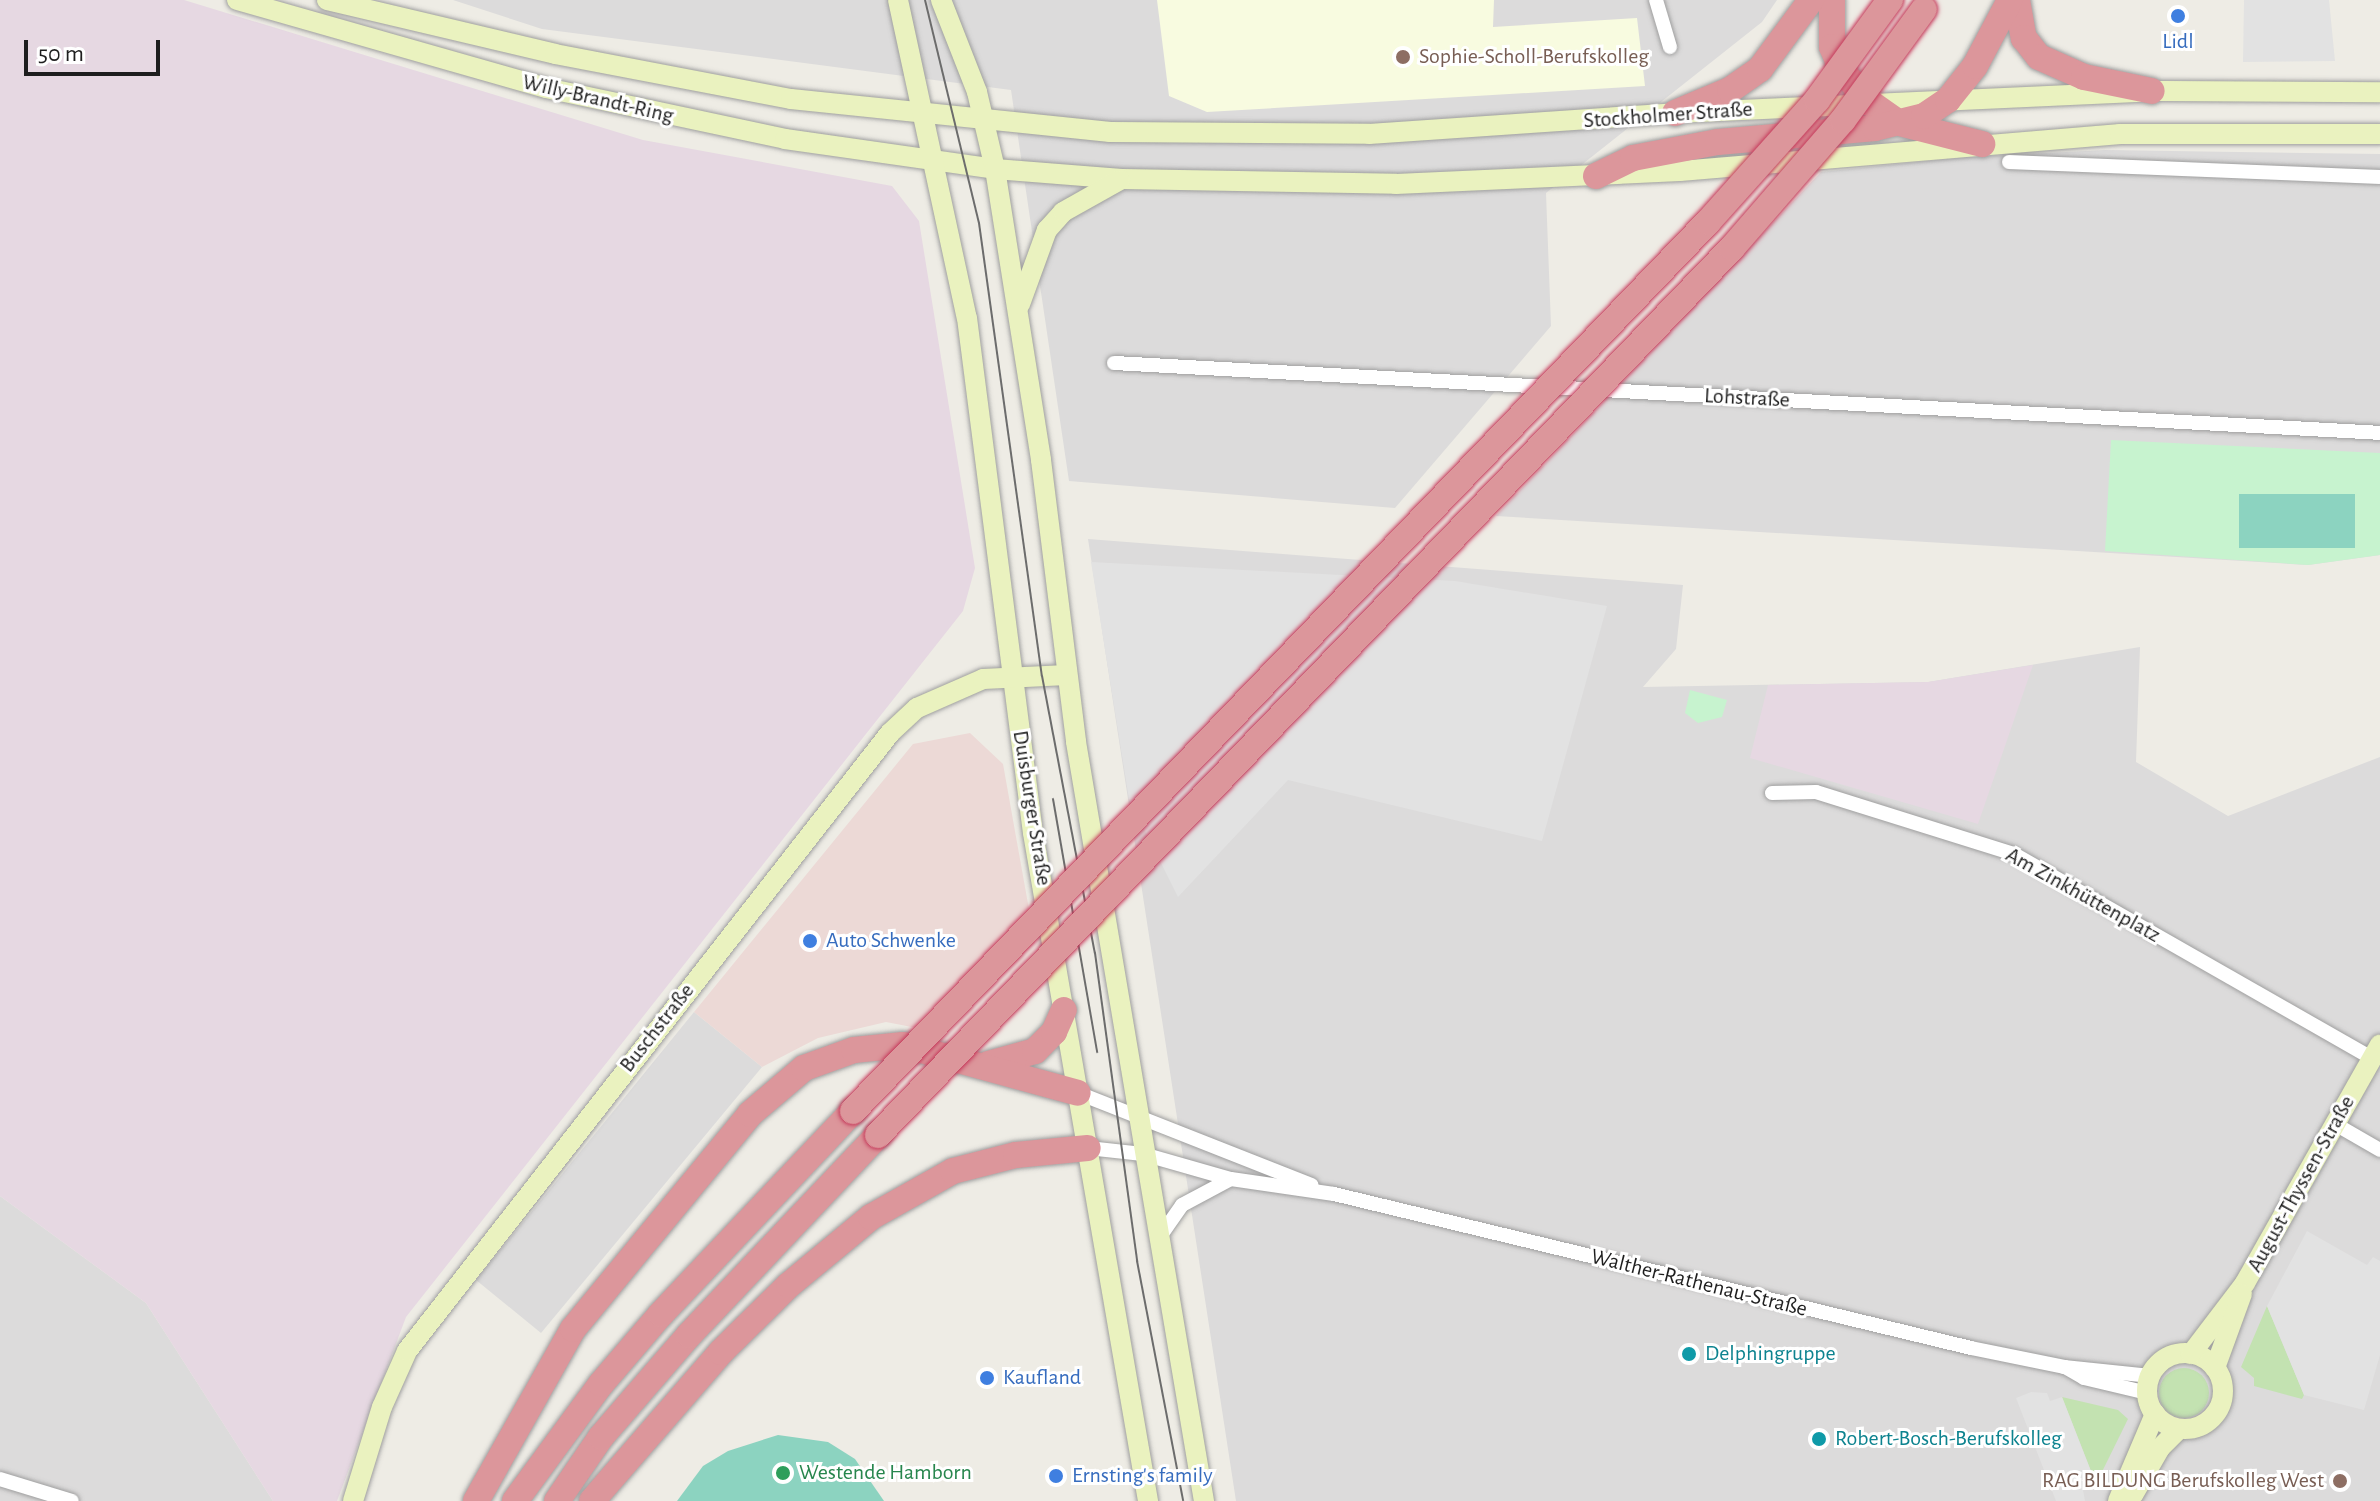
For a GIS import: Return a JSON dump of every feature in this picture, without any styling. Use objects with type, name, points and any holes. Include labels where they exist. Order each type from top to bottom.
[{"type":"highway","points":[[1675,113],[1720,96],[1760,69],[1811,0]]},
{"type":"highway","points":[[1832,0],[1832,47],[1842,71],[1872,104],[1899,123],[1982,144]]},
{"type":"highway","points":[[515,1501],[601,1384],[661,1314],[1708,222],[1817,100],[1890,0]]},
{"type":"highway","points":[[1596,176],[1633,158],[1718,142],[1899,123],[1924,116],[1948,100],[1975,66],[2010,0]]},
{"type":"highway","points":[[2017,0],[2024,38],[2039,57],[2084,77],[2152,91]]},
{"type":"highway","points":[[557,1501],[601,1437],[689,1335],[1732,248],[1843,120],[1927,5]]},
{"type":"highway","points":[[988,1064],[1035,1051],[1054,1032],[1064,1010]]},
{"type":"highway","points":[[476,1501],[573,1329],[778,1087],[825,1058],[903,1045],[988,1064],[1078,1093]]},
{"type":"highway","points":[[592,1501],[721,1352],[789,1285],[871,1217],[953,1171],[1016,1155],[1088,1148]]},
{"type":"main road","name":"Willy-Brandt-Ring","points":[[237,0],[546,88],[785,139],[995,169]]},
{"type":"main road","name":"Willy-Brandt-Ring","points":[[327,0],[676,78],[791,99],[956,118]]},
{"type":"main road","name":"Duisburger Straße","points":[[898,0],[967,318],[1011,678],[1148,1501]]},
{"type":"main road","points":[[941,0],[986,121],[995,169],[1019,308],[1067,675],[1157,1241],[1204,1501]]},
{"type":"main road","name":"Stockholmer Straße","points":[[956,118],[1110,132],[1273,136],[1675,113],[2152,91],[2380,92]]},
{"type":"main road","points":[[995,169],[1268,186],[1596,176],[2168,132],[2380,134]]},
{"type":"main road","points":[[1019,308],[1047,230],[1063,212],[1122,179]]},
{"type":"main road","name":"Buschstraße","points":[[353,1501],[407,1351],[890,733],[943,693],[983,679],[1067,675]]},
{"type":"main road","name":"August-Thyssen-Straße","points":[[2191,1354],[2245,1283],[2376,1051]]},
{"type":"main road","name":"August-Thyssen-Straße","points":[[2215,1368],[2245,1283]]},
{"type":"main road","points":[[2118,1501],[2155,1414],[2149,1384],[2169,1357],[2191,1354],[2215,1368],[2223,1386],[2220,1406],[2204,1425],[2179,1429],[2160,1448],[2128,1501]]},
{"type":"main road","points":[[2155,1414],[2179,1429]]},
{"type":"street","points":[[1656,0],[1670,47]]},
{"type":"street","points":[[2009,162],[2380,177]]},
{"type":"street","name":"Lohstraße","points":[[1114,363],[2380,433]]},
{"type":"street","name":"Am Zinkhüttenplatz","points":[[1772,793],[1816,792],[2014,854],[2376,1051]]},
{"type":"street","name":"Walther-Rathenau-Straße","points":[[1078,1093],[1334,1194]]},
{"type":"street","points":[[2335,1124],[2380,1150]]},
{"type":"street","name":"Walther-Rathenau-Straße","points":[[1088,1148],[1143,1154],[1231,1179],[1334,1194],[2064,1367],[2084,1378],[2149,1384]]},
{"type":"street","points":[[1157,1241],[1182,1205],[1231,1179]]},
{"type":"street","points":[[0,1479],[72,1501]]},
{"type":"shaded area","points":[[0,0],[184,0],[643,140],[892,186],[919,221],[975,568],[963,611],[406,1317],[337,1501],[273,1501],[146,1303],[0,1196]]},
{"type":"shaded area","points":[[453,0],[1777,0],[1762,22],[1546,193],[1551,326],[1395,508],[1069,481],[1011,90],[542,29]]},
{"type":"shaded area","name":"Sophie-Scholl-Berufskolleg","points":[[1157,0],[1494,0],[1493,27],[1637,18],[1645,86],[1207,112],[1169,96]]},
{"type":"shaded area","points":[[2244,0],[2329,0],[2335,61],[2243,62]]},
{"type":"shaded area","points":[[2106,150],[2380,154],[2380,555],[2308,565],[1496,516],[1821,172],[1967,157]]},
{"type":"shaded area","points":[[1088,539],[1683,585],[1676,649],[1643,687],[1928,682],[2140,647],[2136,762],[2228,816],[2380,757],[2380,1501],[1236,1501]]},
{"type":"shaded area","points":[[1091,562],[1455,581],[1607,606],[1542,841],[1288,780],[1178,897],[1129,799]]},
{"type":"shaded area","points":[[2033,665],[1978,824],[1750,758],[1768,685],[1928,682]]},
{"type":"shaded area","points":[[970,733],[1003,764],[1035,943],[943,1033],[886,1022],[818,1038],[762,1067],[694,1012],[913,744]]},
{"type":"shaded area","points":[[694,1012],[762,1067],[541,1333],[476,1280]]},
{"type":"shaded area","points":[[0,1196],[146,1303],[273,1501],[0,1501]]},
{"type":"shaded area","points":[[2307,1231],[2367,1265],[2373,1257],[2380,1261],[2380,1355],[2364,1410],[2304,1395],[2267,1306]]},
{"type":"shaded area","points":[[2031,1392],[2047,1393],[2050,1401],[2062,1397],[2096,1484],[2083,1490],[2085,1501],[2056,1501],[2016,1398]]},
{"type":"green space","points":[[2111,440],[2380,453],[2380,555],[2308,565],[2105,551]]},
{"type":"green space","points":[[2239,494],[2355,494],[2355,548],[2239,548]]},
{"type":"green space","points":[[1690,690],[1727,700],[1722,717],[1698,723],[1685,713]]},
{"type":"green space","points":[[2267,1306],[2304,1395],[2302,1399],[2254,1386],[2254,1378],[2241,1367]]},
{"type":"green space","points":[[2184,1368],[2202,1375],[2209,1393],[2202,1411],[2184,1418],[2166,1411],[2159,1393],[2166,1375]]},
{"type":"green space","points":[[2062,1397],[2118,1410],[2128,1419],[2096,1484]]},
{"type":"green space","name":"Westende Hamborn","points":[[778,1435],[828,1442],[855,1459],[884,1501],[677,1501],[703,1466],[728,1451]]},
{"type":"tram line","points":[[925,0],[979,223],[1042,676],[1095,953],[1137,1261],[1183,1501]]},
{"type":"tram line","points":[[1053,799],[1097,1052]]},
{"type":"place","name":"Lidl","points":[[2178,16]]},
{"type":"place","name":"Sophie-Scholl-Berufskolleg","points":[[1403,57]]},
{"type":"place","name":"Auto Schwenke","points":[[810,941]]},
{"type":"place","name":"Delphingruppe","points":[[1689,1354]]},
{"type":"place","name":"Kaufland","points":[[987,1378]]},
{"type":"place","name":"Robert-Bosch-Berufskolleg","points":[[1819,1439]]},
{"type":"place","name":"Westende Hamborn","points":[[783,1473]]},
{"type":"place","name":"Ernsting's family","points":[[1056,1476]]},
{"type":"place","name":"RAG BILDUNG Berufskolleg West","points":[[2340,1481]]}]
